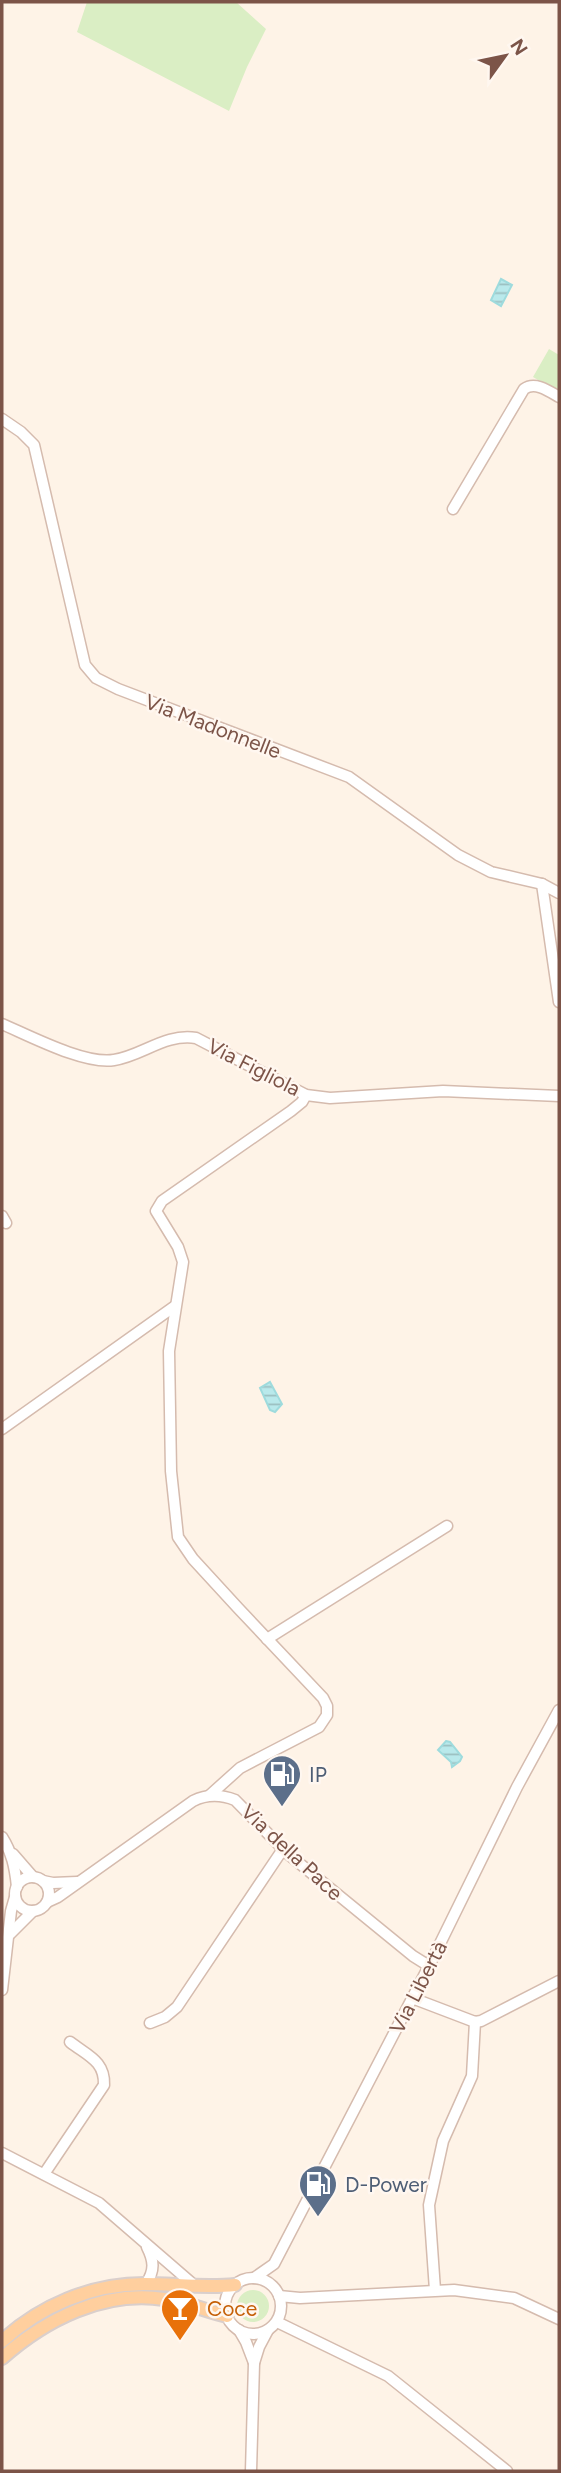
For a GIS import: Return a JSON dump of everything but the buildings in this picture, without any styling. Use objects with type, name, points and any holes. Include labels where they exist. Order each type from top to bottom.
[{"type":"main road","points":[[2,2341],[39,2312],[69,2298],[113,2287],[146,2284],[195,2287],[235,2285]]},
{"type":"main road","points":[[2,2358],[47,2324],[73,2311],[110,2300],[138,2297],[165,2299],[227,2316]]},
{"type":"street","points":[[453,509],[524,389],[536,386],[559,397]]},
{"type":"street","name":"Via Madonnelle","points":[[2,419],[34,445],[85,665],[96,678],[171,711],[349,777],[458,855],[491,872],[542,884],[559,893]]},
{"type":"street","points":[[542,884],[559,1002]]},
{"type":"street","name":"Via Figliola","points":[[2,1024],[93,1061],[122,1059],[170,1039],[184,1036],[196,1038],[306,1095],[330,1098],[443,1091],[559,1096]]},
{"type":"street","points":[[9,1934],[33,1911],[44,1907],[47,1902],[192,1801],[210,1795],[240,1769],[319,1727],[327,1715],[327,1706],[323,1699],[193,1559],[175,1529],[169,1351],[182,1256],[156,1211],[157,1207],[291,1111],[306,1095]]},
{"type":"street","points":[[2,1429],[175,1306]]},
{"type":"street","points":[[267,1639],[447,1526]]},
{"type":"street","name":"Via Libertà","points":[[254,2278],[274,2264],[429,1966],[517,1787],[559,1710]]},
{"type":"street","name":"Via della Pace","points":[[210,1795],[235,1800],[283,1849],[413,1956],[429,1966]]},
{"type":"street","points":[[2,1837],[15,1866],[19,1906],[33,1911]]},
{"type":"street","points":[[150,2023],[165,2017],[177,2007],[283,1849]]},
{"type":"street","points":[[10,1851],[48,1888],[47,1902]]},
{"type":"street","points":[[2,1990],[11,1911],[23,1879],[53,1883],[77,1882]]},
{"type":"street","points":[[412,1998],[475,2022],[559,1980]]},
{"type":"street","points":[[435,2290],[429,2205],[443,2141],[472,2076],[475,2022]]},
{"type":"street","points":[[44,2174],[104,2085],[100,2064],[70,2042]]},
{"type":"street","points":[[2,2152],[99,2203],[195,2287]]},
{"type":"street","points":[[145,2244],[153,2266],[146,2284]]},
{"type":"street","points":[[251,2471],[254,2362],[281,2305],[274,2264]]},
{"type":"street","points":[[254,2362],[246,2342],[227,2316],[226,2298],[235,2285],[254,2278],[271,2284],[278,2293],[300,2298],[435,2290],[487,2292],[514,2298],[559,2319]]},
{"type":"street","points":[[238,2330],[254,2334],[273,2326],[388,2376],[507,2471]]},
{"type":"green space","points":[[87,2],[236,2],[266,29],[229,111],[77,32]]},
{"type":"green space","points":[[549,349],[559,355],[559,392],[533,377]]},
{"type":"green space","points":[[253,2290],[264,2295],[269,2306],[264,2317],[253,2322],[242,2317],[237,2306],[242,2295]]},
{"type":"water","points":[[501,279],[512,285],[501,306],[491,300]]},
{"type":"water","points":[[270,1382],[282,1404],[275,1412],[270,1410],[260,1388]]},
{"type":"water","points":[[446,1741],[450,1742],[462,1757],[452,1767],[451,1762],[438,1750]]},
{"type":"place","name":"IP","points":[[282,1808]]},
{"type":"place","name":"D-Power","points":[[318,2218]]},
{"type":"place","name":"Coce","points":[[180,2342]]}]
